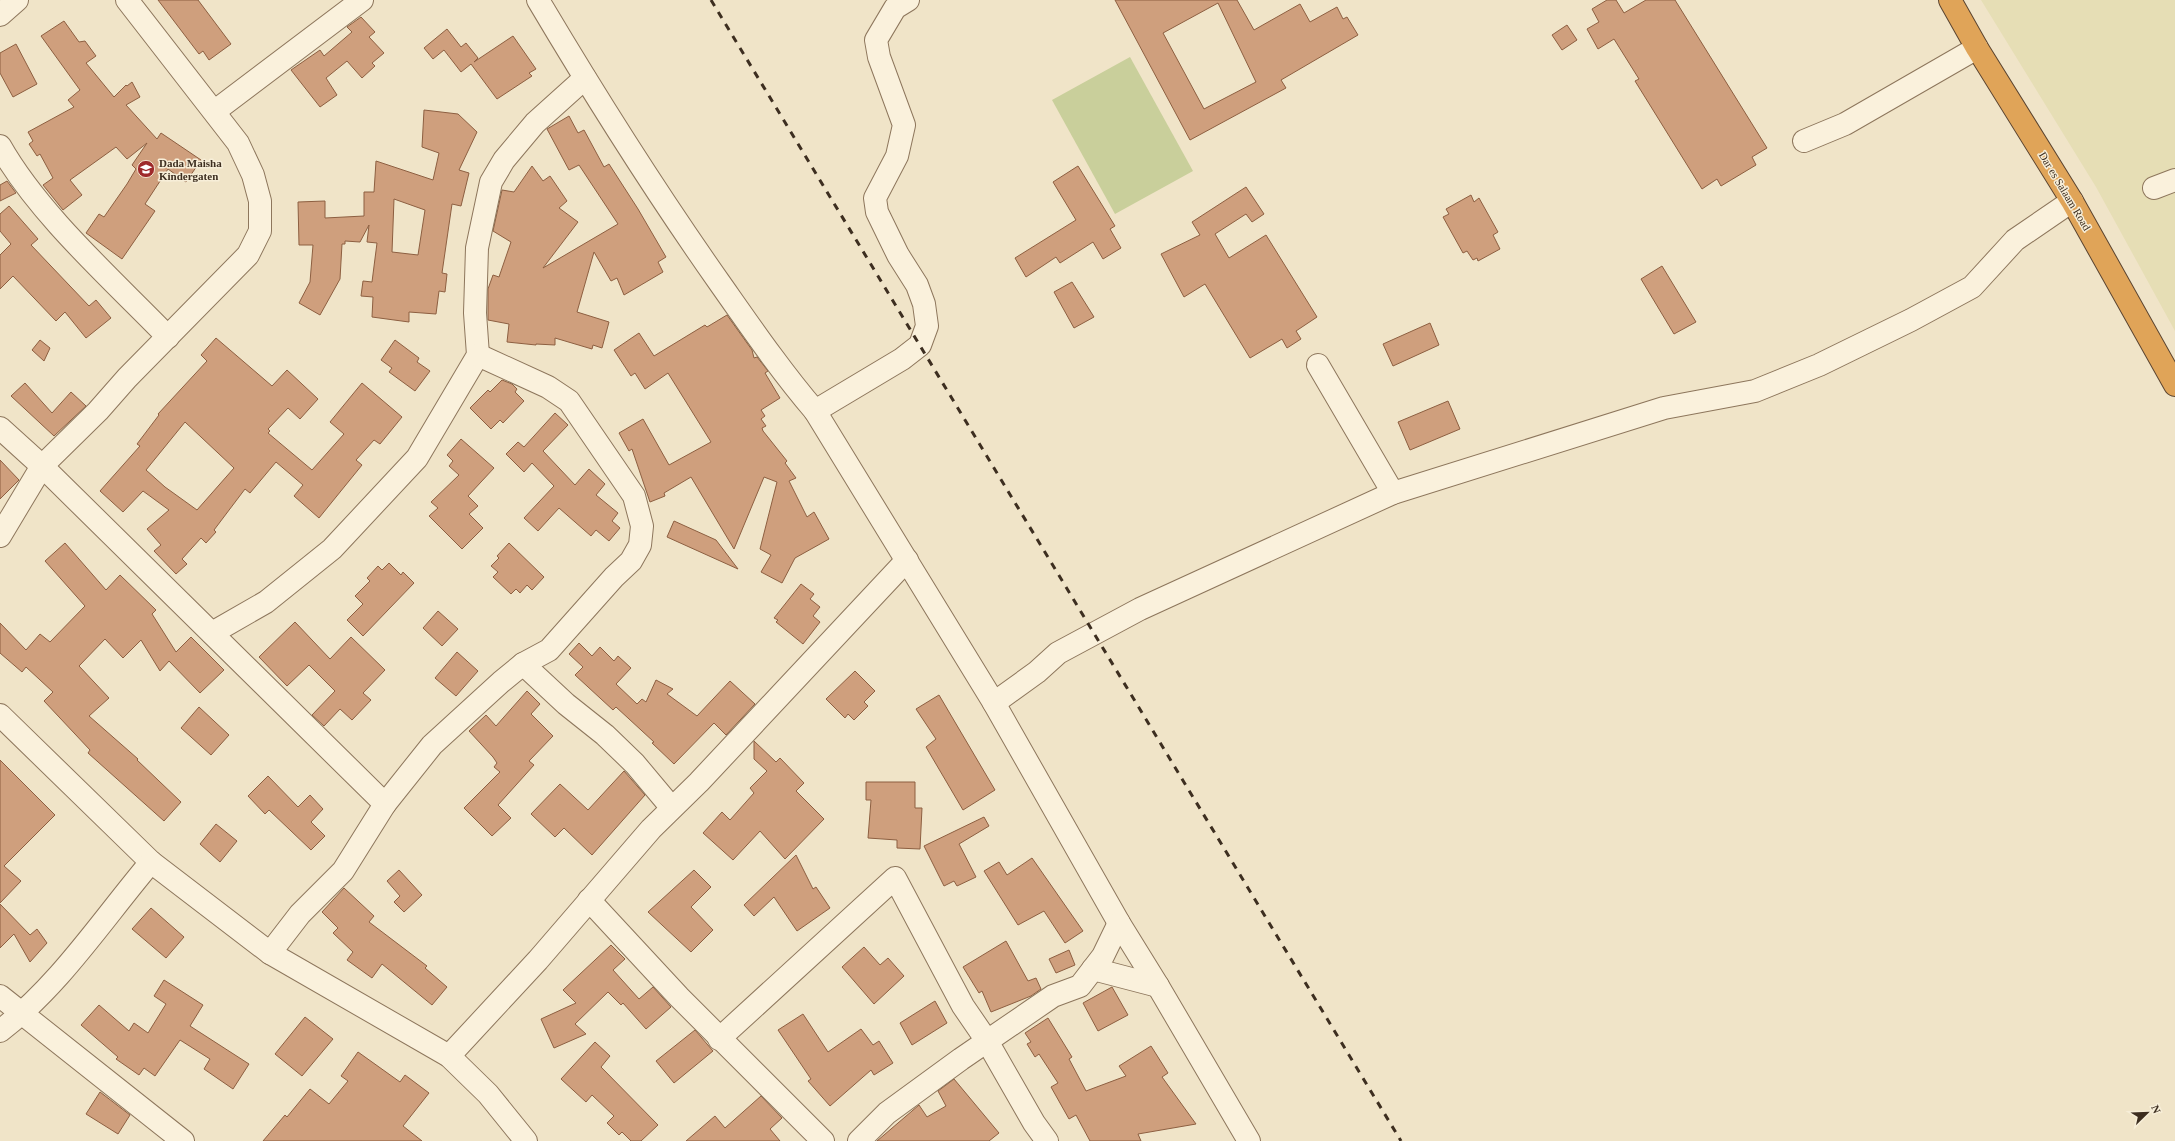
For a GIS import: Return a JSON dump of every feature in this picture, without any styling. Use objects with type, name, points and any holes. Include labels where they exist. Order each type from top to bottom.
[{"type":"highway","name":"Dar es Salaam Road","points":[[1950,0],[1977,48],[2072,201],[2175,385]]},
{"type":"street","points":[[0,15],[17,0]]},
{"type":"street","points":[[0,536],[42,466],[98,411],[248,255],[260,231],[260,201],[253,175],[238,143],[215,111],[126,0]]},
{"type":"street","points":[[215,111],[362,0]]},
{"type":"street","points":[[538,0],[585,78],[676,220],[785,376],[815,411],[994,703],[1119,923],[1158,986],[1249,1141]]},
{"type":"street","points":[[815,411],[902,360],[920,345],[927,326],[924,304],[917,285],[898,255],[877,212],[875,198],[897,156],[904,125],[879,57],[876,40],[895,8],[908,0]]},
{"type":"street","points":[[1804,141],[1846,124],[1977,48]]},
{"type":"street","points":[[212,634],[266,602],[291,584],[332,548],[417,458],[478,355],[475,313],[477,248],[491,182],[504,160],[535,123],[585,78]]},
{"type":"street","points":[[0,146],[12,168],[66,232],[168,337]]},
{"type":"street","points":[[2154,188],[2175,180]]},
{"type":"street","points":[[994,703],[1037,672],[1058,653],[1140,609],[1393,493],[1664,408],[1755,391],[1819,365],[1911,320],[1972,286],[2015,240],[2072,201]]},
{"type":"street","points":[[270,953],[300,914],[343,871],[385,804],[432,745],[523,664],[549,650],[614,577],[631,561],[640,545],[642,526],[634,496],[568,401],[548,387],[478,355]]},
{"type":"street","points":[[1318,365],[1393,493]]},
{"type":"street","points":[[0,428],[42,466],[385,804]]},
{"type":"street","points":[[449,1056],[538,960],[671,807],[700,782],[907,560]]},
{"type":"street","points":[[523,664],[630,759],[671,807]]},
{"type":"street","points":[[0,715],[151,862],[270,953],[449,1056],[488,1094],[526,1141]]},
{"type":"street","points":[[0,1031],[22,1015],[81,950],[122,896],[151,862]]},
{"type":"street","points":[[720,1039],[895,878],[963,1006],[988,1041],[1034,1123],[1047,1141]]},
{"type":"street","points":[[589,900],[720,1039],[823,1141]]},
{"type":"street","points":[[859,1141],[887,1113],[988,1041],[1053,996],[1080,986],[1103,956],[1119,923]]},
{"type":"street","points":[[1093,969],[1158,986]]},
{"type":"street","points":[[0,996],[22,1015],[106,1079],[183,1141]]},
{"type":"shaded area","points":[[1981,0],[2175,0],[2175,331],[2096,187]]},
{"type":"green space","points":[[1130,57],[1193,171],[1115,214],[1052,100]]},
{"type":"building","points":[[158,0],[198,0],[231,44],[209,60],[203,51],[199,54]]},
{"type":"building","points":[[1115,0],[1237,0],[1254,30],[1300,4],[1310,22],[1337,7],[1343,19],[1347,17],[1358,35],[1281,80],[1286,88],[1190,140]],"holes":[[[1218,3],[1256,82],[1204,109],[1163,33]]]},
{"type":"building","points":[[1607,0],[1616,0],[1624,13],[1646,0],[1675,0],[1767,148],[1752,157],[1756,165],[1721,186],[1717,179],[1702,189],[1635,81],[1639,79],[1614,39],[1598,49],[1587,29],[1599,22],[1592,9]]},
{"type":"building","points":[[361,17],[375,32],[369,37],[384,53],[372,63],[375,66],[362,78],[347,61],[326,78],[337,95],[320,107],[291,70],[320,50],[324,56],[352,32],[347,27]]},
{"type":"building","points":[[64,21],[79,42],[85,41],[96,56],[86,63],[114,97],[126,85],[127,86],[132,82],[140,97],[126,105],[157,139],[161,133],[201,160],[186,182],[168,169],[145,204],[155,211],[122,259],[86,233],[99,214],[104,217],[127,184],[136,169],[132,165],[147,143],[127,159],[116,147],[70,180],[82,195],[63,210],[43,185],[53,178],[40,154],[37,156],[29,144],[33,141],[28,132],[74,107],[68,100],[80,90],[41,36]]},
{"type":"building","points":[[1567,25],[1577,40],[1562,50],[1552,35]]},
{"type":"building","points":[[447,29],[461,47],[466,43],[478,58],[474,62],[513,36],[536,69],[529,73],[532,76],[497,99],[471,64],[461,72],[444,50],[433,59],[424,48]]},
{"type":"building","points":[[16,44],[37,84],[13,97],[0,73],[0,53]]},
{"type":"building","points":[[424,110],[458,114],[477,132],[459,170],[469,173],[461,206],[452,204],[442,273],[447,274],[445,292],[439,291],[436,314],[409,312],[409,322],[372,317],[373,297],[361,296],[363,281],[372,282],[377,243],[367,242],[369,225],[360,242],[345,241],[345,244],[342,244],[340,279],[320,315],[299,303],[310,282],[313,245],[299,245],[298,202],[325,201],[325,218],[364,216],[364,192],[374,192],[376,161],[433,180],[439,153],[422,147]],"holes":[[[394,199],[425,210],[418,255],[392,252]]]},
{"type":"building","points":[[569,116],[578,133],[584,130],[604,167],[609,164],[638,209],[666,257],[658,262],[663,272],[624,295],[617,278],[611,281],[594,252],[577,312],[609,322],[602,348],[593,345],[592,349],[555,338],[555,345],[507,342],[509,324],[488,320],[488,289],[493,275],[499,277],[511,242],[493,231],[502,190],[514,192],[532,166],[543,181],[550,176],[567,201],[559,208],[578,222],[543,268],[618,224],[579,165],[569,170],[547,129]]},
{"type":"building","points":[[1078,166],[1115,226],[1110,229],[1121,248],[1103,259],[1093,242],[1060,263],[1056,257],[1026,277],[1015,258],[1076,220],[1053,182]]},
{"type":"building","points":[[7,181],[16,193],[0,201],[0,185]]},
{"type":"building","points":[[1246,187],[1264,214],[1252,222],[1246,214],[1215,234],[1229,258],[1266,235],[1317,317],[1296,331],[1301,339],[1287,348],[1282,339],[1250,358],[1205,284],[1184,297],[1161,254],[1200,235],[1192,222]]},
{"type":"building","points":[[1471,195],[1474,202],[1479,198],[1498,232],[1493,235],[1500,249],[1478,261],[1477,258],[1473,260],[1467,251],[1463,253],[1443,217],[1449,214],[1446,209]]},
{"type":"building","points":[[9,206],[38,239],[31,245],[89,306],[96,300],[111,318],[86,338],[65,312],[56,321],[13,276],[0,289],[0,255],[11,244],[0,231],[0,214]]},
{"type":"building","points":[[1662,266],[1696,322],[1674,334],[1641,279]]},
{"type":"building","points":[[1072,282],[1094,317],[1074,328],[1054,292]]},
{"type":"building","points":[[727,315],[752,350],[754,358],[757,357],[768,371],[765,373],[780,398],[761,410],[765,416],[761,419],[766,426],[762,428],[763,431],[787,461],[785,463],[796,478],[789,481],[807,517],[814,512],[829,539],[795,558],[782,583],[761,572],[771,555],[760,549],[777,482],[764,477],[734,549],[691,477],[664,493],[665,496],[650,502],[632,449],[629,451],[619,433],[643,419],[669,465],[711,442],[668,373],[645,389],[635,373],[631,376],[614,350],[639,333],[654,356],[705,325],[707,327]]},
{"type":"building","points":[[1430,323],[1439,345],[1393,366],[1383,344]]},
{"type":"building","points":[[216,338],[272,386],[287,370],[318,399],[300,419],[288,408],[268,429],[270,431],[268,433],[312,470],[344,434],[330,422],[362,383],[402,417],[380,444],[374,440],[356,460],[362,465],[319,518],[294,496],[303,485],[276,462],[250,493],[245,489],[214,530],[216,532],[206,543],[201,538],[182,559],[187,564],[176,574],[154,551],[161,545],[147,529],[169,510],[143,491],[123,512],[100,491],[140,446],[137,444],[159,415],[158,414],[207,361],[201,355]],"holes":[[[185,422],[234,468],[197,510],[165,487],[146,470]]]},
{"type":"building","points":[[40,340],[50,348],[44,361],[32,350]]},
{"type":"building","points":[[395,340],[419,358],[417,362],[430,371],[415,391],[389,372],[392,368],[381,360]]},
{"type":"building","points":[[502,380],[512,384],[517,389],[515,392],[524,401],[503,423],[500,420],[491,429],[470,408],[488,390],[490,392]]},
{"type":"building","points":[[25,383],[52,413],[71,392],[86,406],[54,436],[11,396]]},
{"type":"building","points":[[1448,401],[1460,429],[1410,450],[1398,422]]},
{"type":"building","points":[[555,413],[568,425],[543,451],[575,485],[589,469],[605,484],[596,495],[618,513],[612,521],[620,528],[609,541],[596,530],[591,536],[559,508],[538,531],[524,518],[554,486],[532,463],[524,472],[506,454],[518,442],[524,447]]},
{"type":"building","points":[[461,439],[494,468],[468,496],[478,506],[469,514],[483,528],[462,549],[429,516],[438,508],[431,502],[459,475],[449,466],[453,461],[447,455]]},
{"type":"building","points":[[0,460],[19,480],[0,499]]},
{"type":"building","points":[[674,521],[716,540],[738,569],[667,537]]},
{"type":"building","points":[[65,543],[106,590],[120,575],[156,610],[152,614],[176,652],[191,637],[224,670],[200,693],[169,661],[160,671],[141,640],[123,658],[105,639],[79,666],[109,698],[89,716],[138,759],[137,760],[181,802],[164,821],[88,753],[90,750],[44,701],[53,692],[26,667],[22,672],[0,653],[0,623],[26,650],[40,634],[50,642],[85,606],[45,561]]},
{"type":"building","points":[[509,543],[544,577],[532,590],[527,585],[520,593],[516,589],[511,594],[493,577],[498,572],[491,566],[499,558],[497,556]]},
{"type":"building","points":[[389,563],[401,575],[403,572],[414,583],[363,636],[347,620],[363,604],[355,596],[370,581],[367,578],[378,566],[382,570]]},
{"type":"building","points":[[801,584],[814,594],[810,599],[820,607],[813,616],[820,622],[803,644],[776,622],[778,620],[774,618]]},
{"type":"building","points":[[438,611],[458,629],[442,646],[423,628]]},
{"type":"building","points":[[295,622],[330,659],[351,637],[385,670],[363,693],[371,700],[352,720],[340,709],[324,726],[312,715],[335,691],[309,665],[287,686],[259,657]]},
{"type":"building","points":[[579,643],[592,656],[600,647],[614,661],[618,656],[631,668],[616,684],[637,704],[642,699],[646,702],[656,680],[673,689],[667,694],[697,716],[730,681],[755,704],[726,735],[714,723],[674,764],[652,743],[654,742],[616,707],[613,710],[575,675],[583,667],[569,654]]},
{"type":"building","points":[[457,652],[478,671],[456,696],[435,678]]},
{"type":"building","points":[[855,671],[875,691],[864,702],[868,706],[854,720],[848,714],[845,718],[826,699]]},
{"type":"building","points":[[527,691],[540,704],[531,714],[553,736],[529,761],[534,765],[498,805],[511,818],[492,836],[464,808],[500,772],[494,767],[497,763],[493,757],[469,731],[486,715],[496,726]]},
{"type":"building","points":[[939,695],[995,790],[963,810],[926,747],[936,739],[916,709]]},
{"type":"building","points":[[199,707],[229,735],[211,755],[181,728]]},
{"type":"building","points":[[754,741],[776,762],[780,758],[804,783],[796,791],[824,819],[785,859],[760,831],[733,860],[703,833],[722,812],[730,820],[754,793],[750,788],[767,771],[754,759]]},
{"type":"building","points":[[0,760],[55,815],[4,866],[21,881],[0,903]]},
{"type":"building","points":[[624,771],[645,795],[592,855],[564,828],[555,837],[531,814],[560,784],[588,810]]},
{"type":"building","points":[[268,776],[298,807],[310,795],[323,809],[311,822],[325,836],[311,850],[269,810],[265,814],[248,796]]},
{"type":"building","points":[[866,782],[915,782],[915,808],[922,808],[920,849],[897,848],[897,840],[868,838],[871,800],[866,800]]},
{"type":"building","points":[[984,817],[989,826],[959,844],[976,877],[957,886],[954,881],[944,886],[924,846]]},
{"type":"building","points":[[216,824],[237,841],[220,862],[200,844]]},
{"type":"building","points":[[796,855],[813,889],[816,887],[830,908],[797,931],[774,897],[754,916],[744,905]]},
{"type":"building","points":[[1032,858],[1083,931],[1065,943],[1044,911],[1018,925],[984,871],[999,862],[1007,875]]},
{"type":"building","points":[[399,870],[422,895],[404,912],[394,902],[400,896],[387,881]]},
{"type":"building","points":[[694,870],[711,887],[691,907],[713,930],[691,952],[648,912]]},
{"type":"building","points":[[344,888],[374,916],[369,922],[427,966],[425,968],[447,987],[432,1005],[382,964],[372,978],[347,960],[353,952],[333,933],[338,928],[322,912]]},
{"type":"building","points":[[0,904],[30,935],[37,929],[47,943],[30,962],[14,934],[0,948]]},
{"type":"building","points":[[151,908],[184,937],[166,958],[132,929]]},
{"type":"building","points":[[1006,941],[1028,981],[1036,978],[1041,989],[1031,996],[991,1012],[982,991],[979,993],[963,967]]},
{"type":"building","points":[[611,945],[625,959],[613,970],[639,999],[653,987],[671,1007],[646,1029],[623,1003],[621,1005],[608,992],[575,1024],[586,1034],[554,1048],[541,1019],[576,1003],[563,990]]},
{"type":"building","points":[[864,947],[880,965],[888,958],[904,976],[874,1004],[842,967]]},
{"type":"building","points":[[1069,950],[1075,965],[1056,973],[1049,959]]},
{"type":"building","points":[[164,980],[203,1005],[190,1026],[249,1064],[233,1089],[204,1069],[210,1059],[180,1040],[155,1076],[144,1068],[139,1075],[116,1059],[118,1057],[81,1025],[99,1005],[129,1031],[134,1023],[148,1033],[166,1004],[154,996]]},
{"type":"building","points":[[1112,987],[1128,1015],[1098,1031],[1083,1003]]},
{"type":"building","points":[[935,1001],[947,1023],[912,1045],[900,1023]]},
{"type":"building","points":[[803,1014],[828,1052],[861,1029],[873,1045],[879,1041],[893,1063],[874,1075],[871,1070],[830,1106],[808,1081],[811,1079],[778,1030]]},
{"type":"building","points":[[305,1017],[333,1039],[302,1076],[275,1054]]},
{"type":"building","points":[[1048,1018],[1072,1057],[1069,1059],[1086,1091],[1126,1076],[1119,1066],[1151,1046],[1168,1073],[1162,1077],[1196,1124],[1138,1134],[1141,1141],[1090,1141],[1076,1115],[1069,1119],[1051,1087],[1058,1083],[1039,1054],[1035,1057],[1027,1044],[1031,1042],[1025,1033]]},
{"type":"building","points":[[695,1030],[713,1051],[674,1083],[656,1061]]},
{"type":"building","points":[[595,1042],[610,1056],[601,1067],[658,1125],[641,1141],[631,1141],[622,1132],[619,1135],[607,1123],[614,1116],[592,1095],[586,1102],[561,1079]]},
{"type":"building","points":[[358,1052],[400,1082],[405,1075],[429,1093],[403,1126],[422,1141],[263,1141],[285,1115],[287,1117],[310,1089],[329,1104],[348,1081],[341,1076]]},
{"type":"building","points":[[954,1079],[999,1133],[989,1141],[877,1141],[919,1105],[927,1117],[946,1106],[938,1091]]},
{"type":"building","points":[[100,1092],[130,1115],[118,1134],[86,1114]]},
{"type":"building","points":[[761,1096],[782,1118],[770,1129],[780,1141],[686,1141],[715,1116],[725,1128]]},
{"type":"railway","points":[[711,0],[1401,1141]]},
{"type":"place","name":"Dada Maisha Kindergaten","points":[[146,169]]}]
